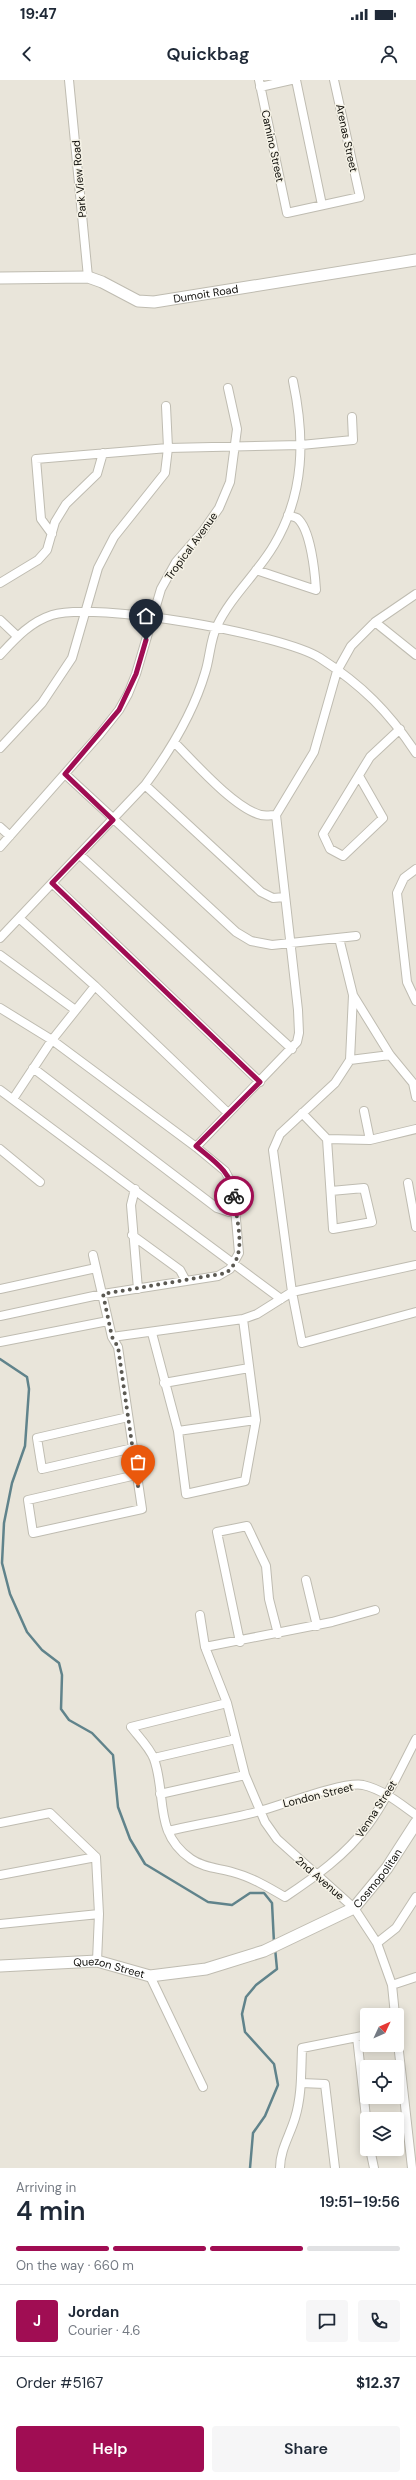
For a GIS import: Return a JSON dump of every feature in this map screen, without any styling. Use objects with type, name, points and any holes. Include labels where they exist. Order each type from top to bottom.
[{"type":"street","name":"Park View Road","points":[[69,80],[88,277]]},
{"type":"street","points":[[259,84],[291,80]]},
{"type":"street","points":[[296,80],[322,205]]},
{"type":"street","name":"Arenas Street","points":[[322,205],[360,197],[334,80]]},
{"type":"street","name":"Camino Street","points":[[259,84],[287,213],[322,205]]},
{"type":"street","name":"Dumoit Road","points":[[0,278],[88,277],[102,282],[138,301],[154,302],[416,260]]},
{"type":"street","points":[[0,938],[113,820],[145,785],[166,758],[192,708],[205,673],[216,628],[228,605],[274,545],[288,515],[298,484],[301,445],[301,417],[294,381]]},
{"type":"street","name":"Tropical Avenue","points":[[0,847],[65,774],[119,710],[136,674],[161,589],[176,562],[203,532],[219,508],[230,482],[237,429],[228,388]]},
{"type":"street","points":[[0,748],[42,703],[58,682],[72,658],[84,612],[98,568],[114,536],[165,473],[168,448],[166,406]]},
{"type":"street","points":[[52,534],[42,519],[36,458],[168,448],[301,445],[353,440],[352,417]]},
{"type":"street","points":[[0,583],[38,560],[47,550],[55,522],[66,504],[96,474],[103,453]]},
{"type":"street","points":[[256,570],[316,590],[314,563],[304,530],[297,519],[288,515]]},
{"type":"street","points":[[196,1146],[292,1049],[299,1033],[276,815],[314,752],[337,671],[351,646],[375,622],[416,594]]},
{"type":"street","points":[[0,655],[17,636],[35,622],[52,614],[71,611],[153,617],[216,628],[290,645],[319,658],[372,696],[400,728],[416,753]]},
{"type":"street","points":[[0,620],[17,636]]},
{"type":"street","points":[[375,622],[416,655]]},
{"type":"street","points":[[359,776],[383,818],[343,856],[330,849],[323,834],[370,756],[400,728]]},
{"type":"street","points":[[174,742],[208,776],[245,806],[261,815],[276,815]]},
{"type":"street","points":[[65,774],[113,820],[236,932],[251,941],[272,945],[356,936]]},
{"type":"street","points":[[145,785],[261,892],[273,898],[285,897]]},
{"type":"street","points":[[0,827],[10,836]]},
{"type":"street","points":[[80,855],[292,1049]]},
{"type":"street","points":[[416,869],[404,878],[397,892],[407,982],[416,1001]]},
{"type":"street","points":[[52,883],[260,1082]]},
{"type":"street","points":[[19,918],[95,986],[228,1113]]},
{"type":"street","points":[[339,938],[353,995],[350,1060],[335,1083],[280,1134],[273,1150],[292,1292],[302,1343],[416,1312]]},
{"type":"street","points":[[0,955],[74,1009]]},
{"type":"street","points":[[13,1098],[74,1009],[95,986]]},
{"type":"street","points":[[353,995],[390,1055],[413,1083],[416,1097]]},
{"type":"street","points":[[0,1008],[52,1040],[212,1159],[229,1177],[233,1186],[239,1253],[235,1263],[226,1273],[218,1276],[103,1294],[0,1316]]},
{"type":"street","points":[[350,1060],[390,1055]]},
{"type":"street","points":[[33,1068],[216,1208],[229,1212],[235,1210]]},
{"type":"street","points":[[0,1090],[13,1098],[235,1263],[281,1299]]},
{"type":"street","points":[[364,1112],[370,1140]]},
{"type":"street","points":[[302,1113],[327,1139],[333,1229],[372,1222],[364,1188],[331,1192]]},
{"type":"street","points":[[327,1139],[370,1140],[416,1129]]},
{"type":"street","points":[[0,1149],[40,1182]]},
{"type":"street","points":[[408,1183],[413,1197],[416,1227]]},
{"type":"street","points":[[135,1189],[131,1205],[132,1235],[138,1289]]},
{"type":"street","points":[[132,1235],[180,1270],[186,1281]]},
{"type":"street","points":[[93,1255],[112,1337],[118,1347],[142,1509],[33,1533],[28,1500],[136,1475]]},
{"type":"street","points":[[112,1337],[152,1333],[242,1319],[257,1314],[292,1292],[416,1265]]},
{"type":"street","points":[[0,1289],[96,1268]]},
{"type":"street","points":[[152,1333],[164,1384],[178,1431],[186,1494],[245,1481],[256,1420],[242,1319]]},
{"type":"street","points":[[0,1342],[108,1321]]},
{"type":"street","points":[[164,1384],[249,1368]]},
{"type":"street","points":[[128,1417],[37,1438],[42,1469],[133,1448]]},
{"type":"street","points":[[178,1431],[256,1420]]},
{"type":"street","points":[[240,1642],[217,1532],[247,1526],[266,1566],[269,1599],[278,1634]]},
{"type":"street","points":[[306,1580],[317,1626]]},
{"type":"street","points":[[205,1647],[240,1642],[317,1626],[375,1610]]},
{"type":"street","name":"2nd Avenue","points":[[200,1615],[205,1647],[227,1703],[245,1775],[260,1811],[277,1839],[354,1908],[377,1943],[392,1985],[394,2008]]},
{"type":"street","points":[[168,1831],[154,1758],[131,1727],[227,1703]]},
{"type":"street","points":[[154,1758],[236,1739]]},
{"type":"street","name":"Venna Street","points":[[168,1831],[178,1848],[191,1859],[205,1867],[232,1872],[257,1881],[284,1897],[317,1876],[353,1843],[388,1794],[416,1739]]},
{"type":"street","points":[[160,1794],[245,1775]]},
{"type":"street","name":"London Street","points":[[168,1831],[260,1811],[306,1796],[346,1786],[362,1785],[388,1794],[416,1815]]},
{"type":"street","points":[[0,1823],[50,1813],[96,1857],[99,1914],[97,1961]]},
{"type":"street","name":"Cosmopolitan","points":[[264,1951],[354,1908],[387,1868],[416,1823]]},
{"type":"street","points":[[0,1875],[96,1857]]},
{"type":"street","points":[[377,1943],[396,1928],[416,1897]]},
{"type":"street","points":[[0,1924],[99,1914]]},
{"type":"street","name":"Quezon Street","points":[[0,1966],[97,1961],[150,1976],[206,1969],[264,1951]]},
{"type":"street","points":[[150,1976],[203,2087]]},
{"type":"street","points":[[392,1985],[416,1977]]},
{"type":"street","points":[[280,2168],[280,2160],[295,2119],[301,2083],[302,2048],[360,2036]]},
{"type":"street","points":[[357,2037],[365,2112]]},
{"type":"street","points":[[399,2052],[412,2168]]},
{"type":"street","points":[[301,2083],[325,2084],[335,2168]]},
{"type":"street","points":[[371,2156],[374,2168]]},
{"type":"waterway","points":[[0,1359],[27,1377],[29,1389],[25,1446],[12,1483],[4,1523],[2,1563],[10,1594],[27,1632],[42,1650],[59,1663],[62,1675],[61,1709],[69,1720],[92,1733],[113,1755],[118,1807],[130,1839],[145,1864],[208,1902],[232,1905],[250,1893],[264,1893],[272,1903],[274,1943]]},
{"type":"waterway","points":[[250,2168],[253,2133],[265,2116],[278,2085],[274,2064],[245,2032],[242,2014],[246,1997],[256,1985],[277,1969],[275,1948]]},
{"type":"way so far","points":[[138,1486],[118,1347],[112,1337],[103,1294],[218,1276],[226,1273],[235,1263],[239,1253],[234,1196]]},
{"type":"route","points":[[146,640],[136,674],[128,694],[119,710],[65,774],[113,820],[52,883],[260,1082],[196,1146],[212,1159],[229,1177],[233,1186],[234,1196]]}]
